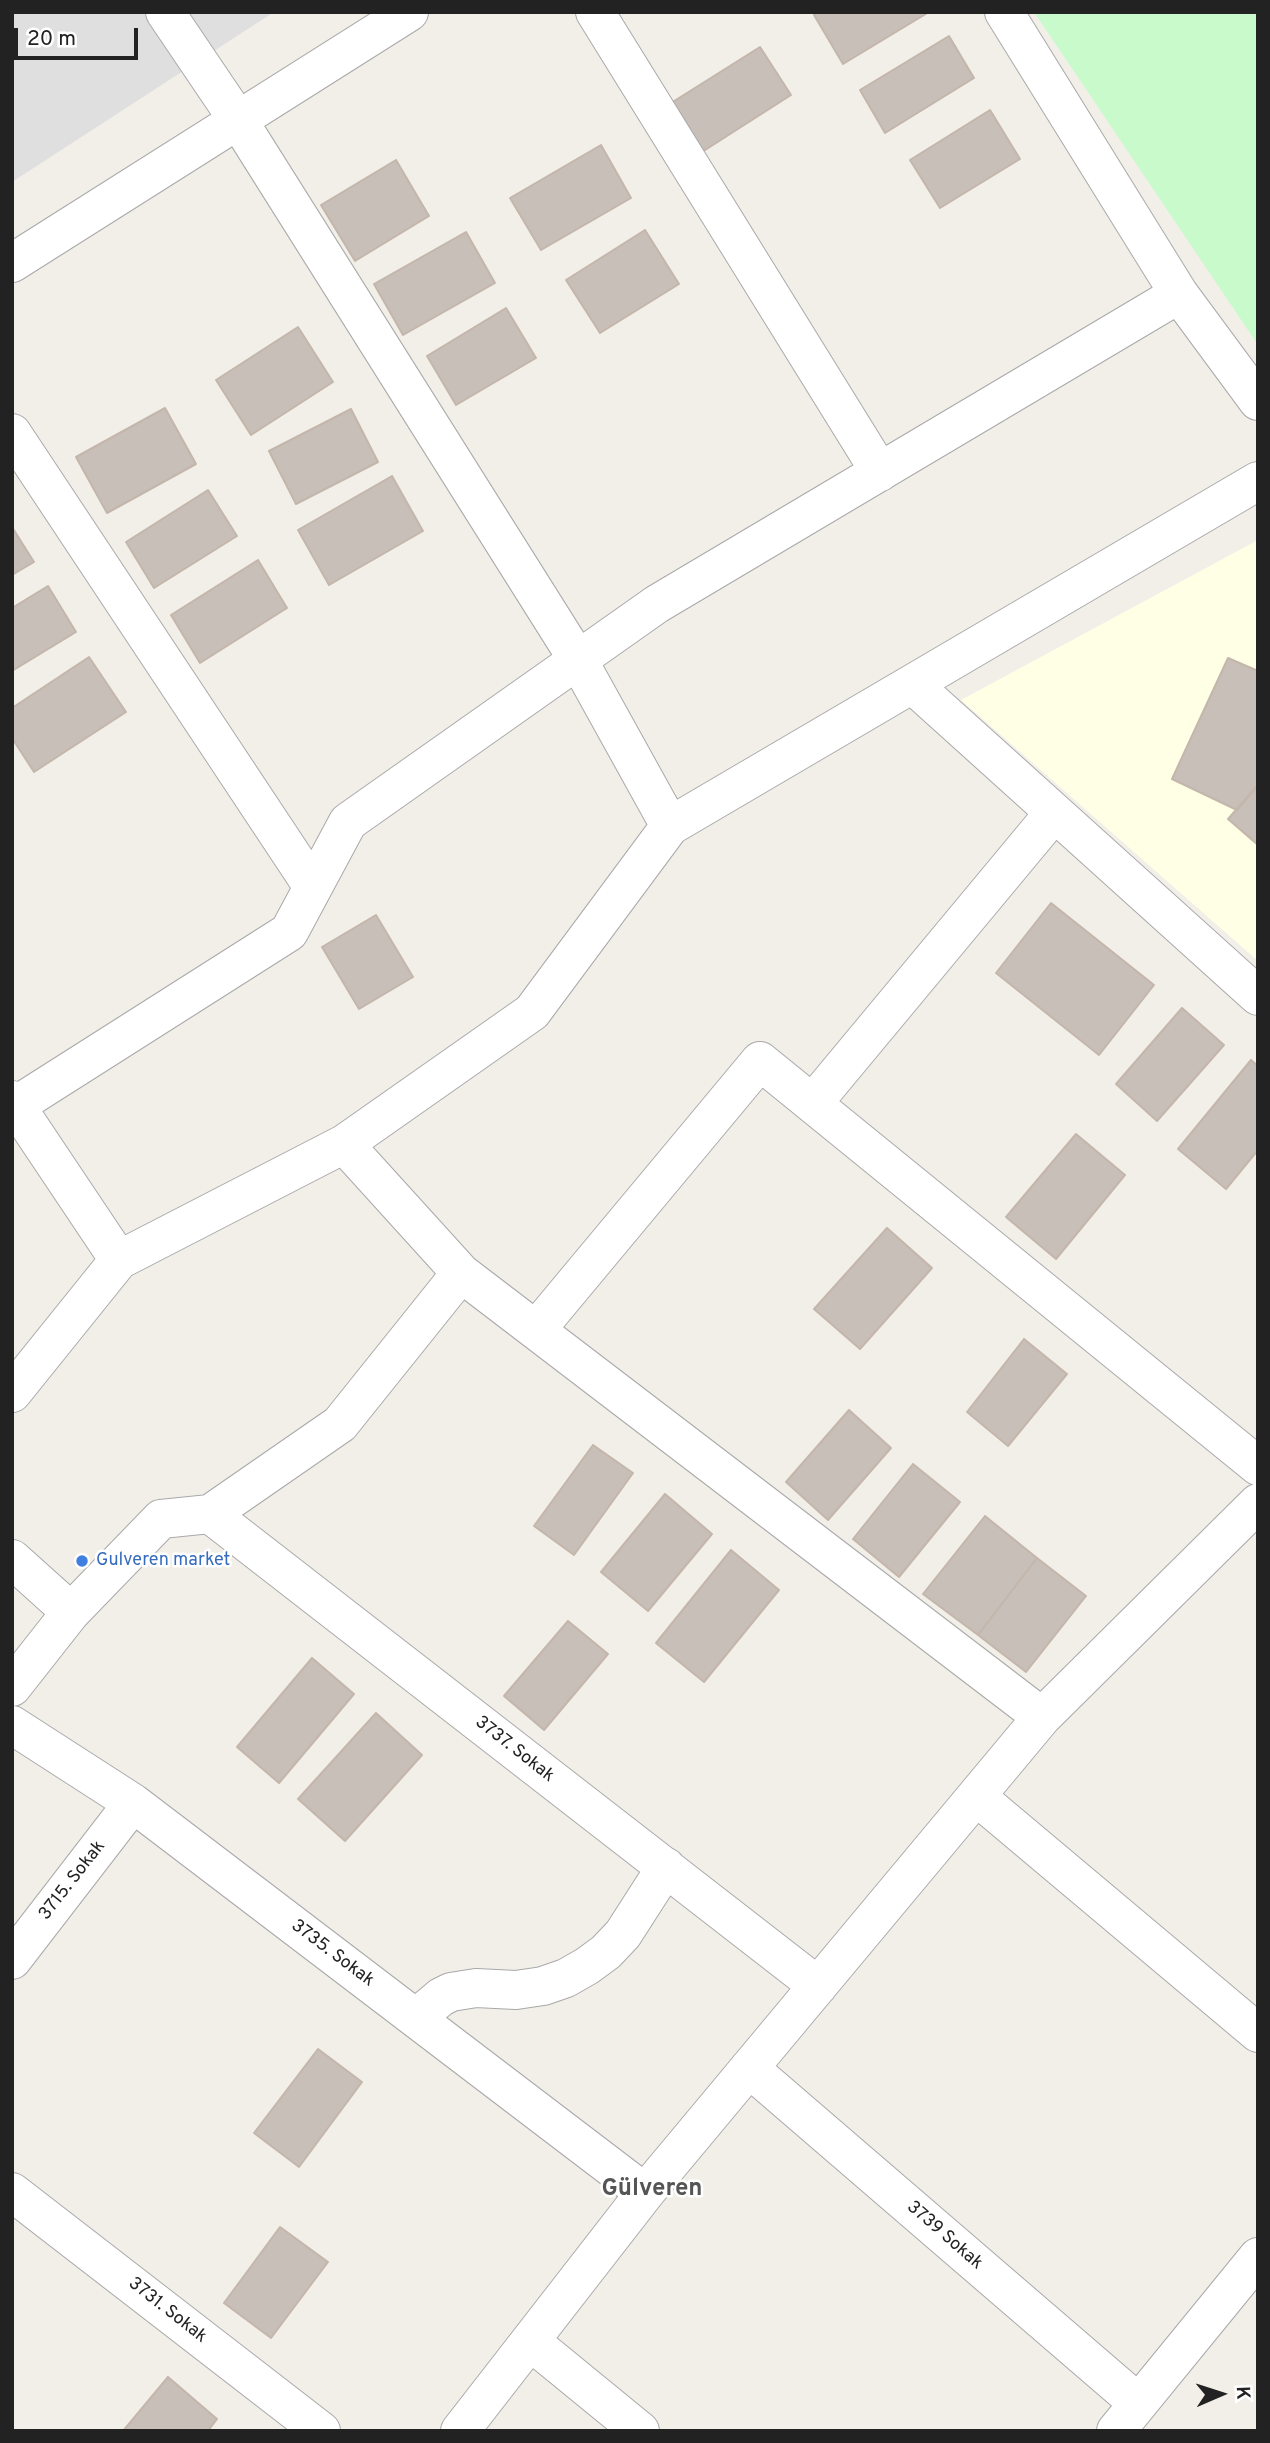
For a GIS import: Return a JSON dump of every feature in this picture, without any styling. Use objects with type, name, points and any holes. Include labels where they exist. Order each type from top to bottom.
[{"type":"street","points":[[165,12],[238,120],[578,660],[670,826]]},
{"type":"street","points":[[12,263],[410,12]]},
{"type":"street","points":[[595,12],[880,472]]},
{"type":"street","points":[[1003,12],[1179,293],[1258,401]]},
{"type":"street","points":[[120,1260],[13,1104],[289,932],[348,822],[657,604],[1179,293]]},
{"type":"street","points":[[12,433],[313,887]]},
{"type":"street","points":[[12,1393],[120,1260],[344,1144],[532,1012],[670,826],[1258,481]]},
{"type":"street","points":[[912,684],[1258,996]]},
{"type":"street","points":[[813,1103],[1054,813]]},
{"type":"street","points":[[537,1330],[760,1061],[1258,1466]]},
{"type":"street","points":[[344,1144],[461,1273],[1042,1717]]},
{"type":"street","points":[[12,1687],[71,1612],[161,1519],[210,1514],[340,1424],[461,1273]]},
{"type":"street","points":[[460,2431],[645,2193],[1042,1717],[1258,1503]]},
{"type":"street","name":"3737. Sokak","points":[[210,1514],[818,1986]]},
{"type":"street","points":[[12,1559],[71,1612]]},
{"type":"street","name":"3735. Sokak","points":[[12,1725],[133,1803],[645,2193]]},
{"type":"street","points":[[976,1796],[1258,2033]]},
{"type":"street","name":"3715. Sokak","points":[[12,1960],[133,1803]]},
{"type":"street","points":[[416,2018],[440,1997],[451,1992],[476,1988],[516,1990],[543,1986],[566,1978],[587,1966],[606,1952],[623,1934],[666,1867]]},
{"type":"street","name":"3739 Sokak","points":[[749,2068],[1127,2417]]},
{"type":"street","name":"3731. Sokak","points":[[12,2192],[321,2431]]},
{"type":"street","points":[[1127,2417],[1258,2258]]},
{"type":"street","points":[[530,2342],[640,2431]]},
{"type":"shaded area","points":[[12,12],[274,12],[12,182]]},
{"type":"shaded area","points":[[1258,540],[1258,961],[961,700]]},
{"type":"green space","points":[[1034,12],[1258,12],[1258,345]]},
{"type":"building","points":[[819,12],[929,12],[843,64],[814,15]]},
{"type":"building","points":[[949,36],[974,78],[885,133],[860,90]]},
{"type":"building","points":[[760,47],[791,95],[702,152],[671,103]]},
{"type":"building","points":[[990,110],[1020,159],[940,208],[910,160]]},
{"type":"building","points":[[601,145],[631,198],[541,250],[510,198]]},
{"type":"building","points":[[396,160],[429,216],[355,261],[321,205]]},
{"type":"building","points":[[645,230],[679,284],[600,333],[566,280]]},
{"type":"building","points":[[466,232],[495,283],[403,335],[374,284]]},
{"type":"building","points":[[506,308],[536,358],[456,405],[427,356]]},
{"type":"building","points":[[298,327],[333,382],[251,435],[216,380]]},
{"type":"building","points":[[165,408],[196,464],[107,513],[76,457]]},
{"type":"building","points":[[351,409],[378,462],[296,504],[269,451]]},
{"type":"building","points":[[392,476],[423,531],[329,585],[298,530]]},
{"type":"building","points":[[208,490],[237,536],[154,588],[126,542]]},
{"type":"building","points":[[12,527],[34,562],[12,575]]},
{"type":"building","points":[[258,560],[287,608],[200,663],[171,615]]},
{"type":"building","points":[[48,586],[76,632],[12,671],[12,608]]},
{"type":"building","points":[[89,657],[126,712],[34,772],[12,738],[12,708]]},
{"type":"building","points":[[1228,658],[1258,671],[1258,785],[1237,810],[1172,779]]},
{"type":"building","points":[[1258,785],[1258,845],[1228,819]]},
{"type":"building","points":[[1051,903],[1154,985],[1099,1055],[996,973]]},
{"type":"building","points":[[376,915],[413,977],[359,1009],[322,947]]},
{"type":"building","points":[[1182,1008],[1224,1045],[1157,1121],[1116,1084]]},
{"type":"building","points":[[1251,1060],[1258,1066],[1258,1150],[1226,1189],[1178,1149]]},
{"type":"building","points":[[1076,1134],[1125,1175],[1056,1259],[1006,1217]]},
{"type":"building","points":[[887,1228],[932,1268],[860,1349],[814,1309]]},
{"type":"building","points":[[1024,1339],[1067,1374],[1008,1446],[967,1412]]},
{"type":"building","points":[[849,1410],[891,1448],[828,1520],[786,1482]]},
{"type":"building","points":[[593,1445],[633,1473],[574,1555],[534,1526]]},
{"type":"building","points":[[913,1464],[960,1502],[899,1577],[853,1539]]},
{"type":"building","points":[[665,1494],[712,1534],[648,1611],[601,1572]]},
{"type":"building","points":[[985,1516],[1037,1558],[978,1635],[923,1594]]},
{"type":"building","points":[[731,1550],[779,1590],[704,1682],[656,1643]]},
{"type":"building","points":[[1037,1558],[1086,1596],[1026,1672],[978,1635]]},
{"type":"building","points":[[568,1621],[608,1654],[544,1730],[504,1696]]},
{"type":"building","points":[[312,1658],[354,1694],[279,1783],[237,1747]]},
{"type":"building","points":[[376,1713],[422,1755],[345,1841],[298,1799]]},
{"type":"building","points":[[318,2049],[362,2082],[299,2167],[254,2133]]},
{"type":"building","points":[[280,2227],[328,2262],[271,2338],[224,2303]]},
{"type":"building","points":[[168,2377],[217,2419],[208,2431],[123,2431]]},
{"type":"place","name":"Gulveren market","points":[[82,1561]]},
{"type":"district","name":"Gülveren","points":[[652,2190]]}]
